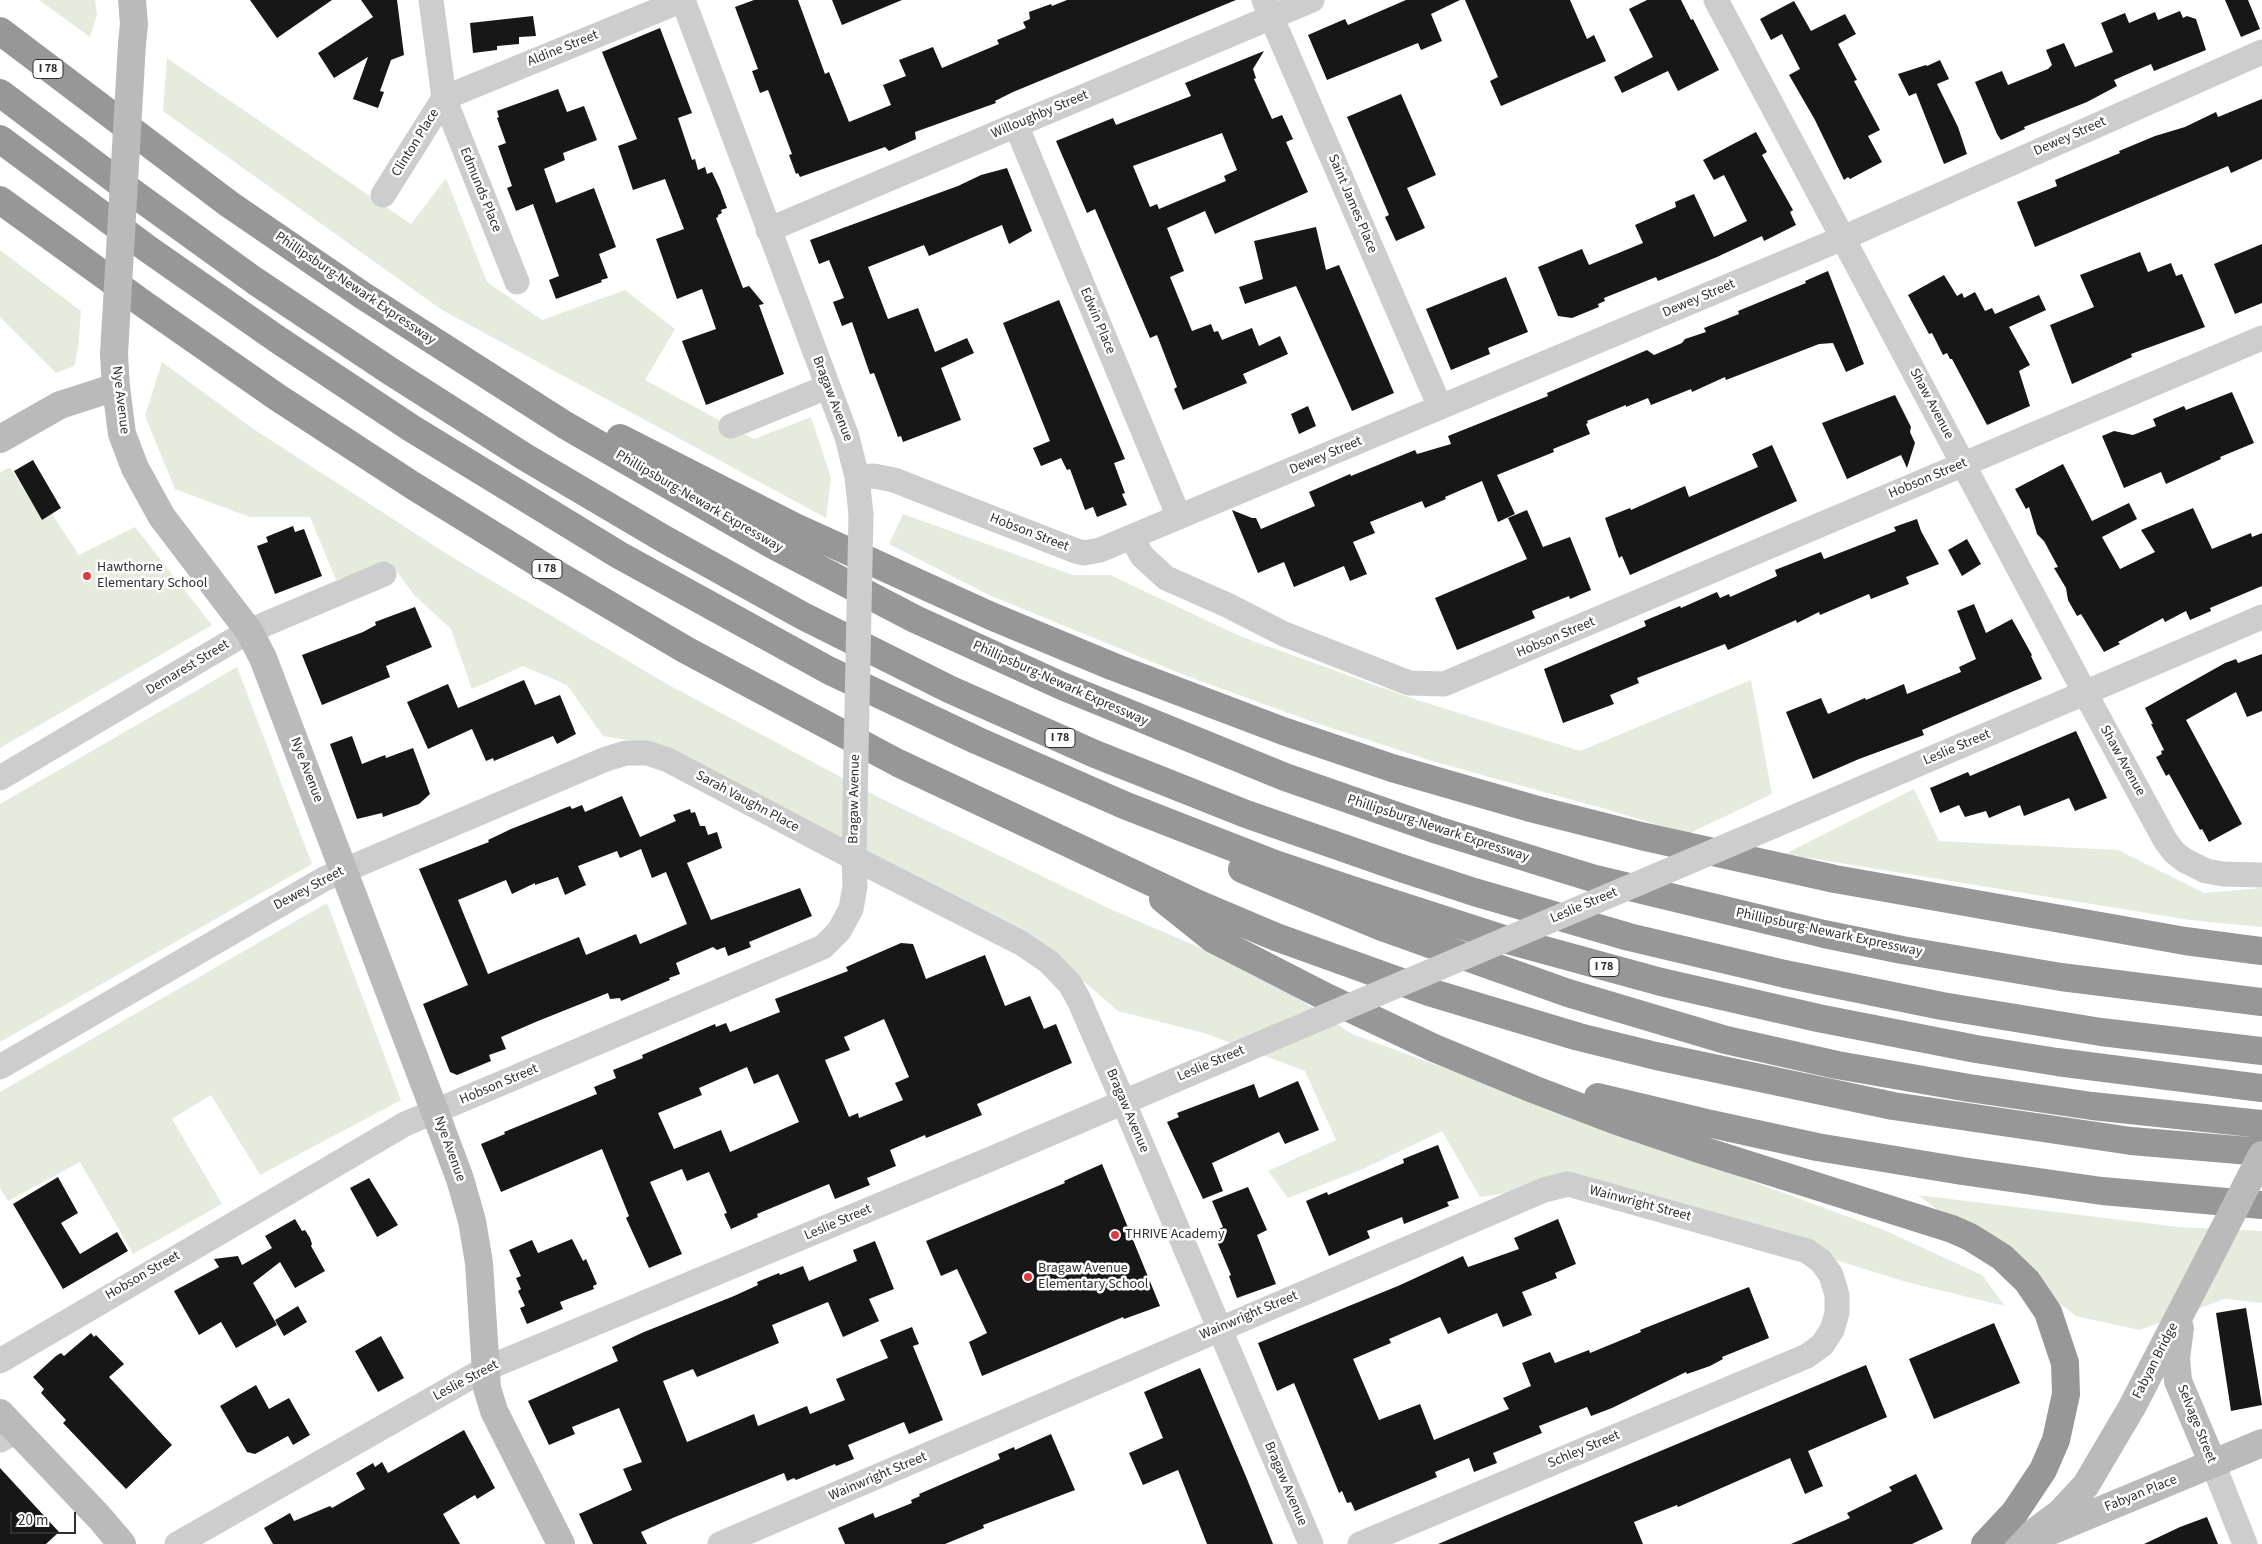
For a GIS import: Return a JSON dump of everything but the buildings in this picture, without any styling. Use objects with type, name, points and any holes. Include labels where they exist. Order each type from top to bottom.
[{"type":"highway","name":"Phillipsburg-Newark Expressway","points":[[0,32],[229,204],[442,348],[565,425],[695,502],[915,618],[1071,690],[1285,778],[1437,830],[1592,878],[1824,934],[1971,962],[2060,977],[2262,1002]]},
{"type":"highway","name":"I 78","points":[[0,93],[118,182],[247,275],[390,371],[525,457],[664,539],[803,616],[949,688],[1095,754],[1246,814],[1390,864],[1474,892],[1638,939],[1785,974],[1942,1006],[2101,1032],[2262,1051]]},
{"type":"highway","name":"I 78","points":[[0,139],[210,293],[344,384],[487,476],[619,555],[828,670],[976,740],[1124,805],[1275,864],[1428,916],[1583,961],[1748,1003],[1941,1043],[2056,1062],[2262,1088]]},
{"type":"highway","name":"I 78","points":[[0,200],[113,283],[277,397],[420,490],[548,569],[686,650],[898,763],[1132,875],[1276,937],[1350,965],[1502,1015],[1656,1056],[1893,1106],[2131,1140],[2262,1153]]},
{"type":"highway","points":[[442,348],[759,509],[915,583],[1114,667],[1334,750],[1420,777],[1542,811],[1816,875],[1960,903],[2204,944],[2262,951]]},
{"type":"highway","points":[[976,740],[1200,850],[1310,899],[1544,985],[1639,1016],[1762,1048],[1902,1077],[2092,1106],[2262,1124]]},
{"type":"highway","points":[[1132,875],[1213,939],[1326,997],[1434,1048],[1614,1120],[1705,1151],[1952,1229],[1987,1247],[2015,1269],[2038,1296],[2055,1329],[2065,1363],[2066,1394],[2056,1440],[2043,1470],[2015,1512],[1985,1544]]},
{"type":"highway","points":[[1434,1048],[1568,1090],[1707,1124],[1818,1147],[2033,1182],[2171,1198],[2262,1205]]},
{"type":"street","name":"Clinton Place","points":[[383,195],[444,98],[431,0]]},
{"type":"street","name":"Aldine Street","points":[[444,98],[683,0]]},
{"type":"street","name":"Bragaw Avenue","points":[[683,0],[849,444],[857,477],[861,514],[854,858],[1021,943],[1060,972],[1079,1000],[1311,1544]]},
{"type":"street","name":"Willoughby Street","points":[[768,230],[1016,126],[1268,8],[1312,0]]},
{"type":"street","name":"Shaw Avenue","points":[[1716,0],[2165,840],[2174,852],[2184,860],[2206,871],[2223,874],[2262,875]]},
{"type":"street","name":"Nye Avenue","points":[[137,1],[132,44],[114,354],[122,434],[135,468],[148,494],[187,550],[249,631],[264,658],[460,1179],[472,1221],[479,1263],[484,1369],[487,1388],[494,1412],[560,1544]]},
{"type":"street","name":"Saint James Place","points":[[1268,8],[1440,407]]},
{"type":"street","name":"Dewey Street","points":[[1132,538],[1843,238],[2262,52]]},
{"type":"street","name":"Edmunds Place","points":[[444,98],[517,282]]},
{"type":"street","name":"Edwin Place","points":[[1016,126],[1179,517]]},
{"type":"street","name":"Hobson Street","points":[[857,477],[874,476],[894,480],[1084,553],[1100,550],[1132,538],[1149,564],[1175,583],[1210,596],[1284,634],[1326,652],[1409,684],[1433,686],[1454,682],[2262,338]]},
{"type":"street","points":[[0,439],[60,405],[116,387]]},
{"type":"street","points":[[731,426],[827,388]]},
{"type":"street","name":"Demarest Street","points":[[0,778],[249,631],[384,574]]},
{"type":"street","name":"Leslie Street","points":[[176,1544],[484,1369],[840,1222],[2262,617]]},
{"type":"street","name":"Dewey Street","points":[[0,1067],[295,895],[344,870],[606,759],[637,752]]},
{"type":"street","name":"Sarah Vaughn Place","points":[[637,752],[668,760],[854,858]]},
{"type":"street","name":"Hobson Street","points":[[0,1361],[404,1124],[823,947],[839,931],[851,909],[854,886],[854,858]]},
{"type":"street","name":"Fabyan Bridge","points":[[2019,1544],[2060,1513],[2086,1485],[2132,1407],[2262,1153]]},
{"type":"street","name":"Wainwright Street","points":[[720,1544],[916,1462],[1219,1329],[1535,1194],[1568,1184],[1808,1251],[1821,1261],[1831,1274],[1837,1295],[1837,1313],[1832,1330],[1822,1345],[1807,1356]]},
{"type":"street","name":"Selvage Street","points":[[2187,1300],[2179,1333],[2176,1358],[2177,1376],[2181,1392],[2246,1544]]},
{"type":"street","name":"Schley Street","points":[[1360,1544],[1807,1356]]},
{"type":"street","points":[[5,1428],[99,1517],[122,1544]]},
{"type":"street","name":"Fabyan Place","points":[[2019,1544],[2262,1443]]},
{"type":"shaded area","points":[[39,0],[95,0],[97,15],[90,37]]},
{"type":"shaded area","points":[[167,58],[411,224],[446,178],[487,282],[542,320],[625,290],[675,329],[645,380],[754,439],[811,417],[831,478],[826,518],[442,310],[163,111]]},
{"type":"shaded area","points":[[0,250],[81,311],[78,349],[74,366],[56,373],[0,317]]},
{"type":"shaded area","points":[[162,362],[255,430],[455,559],[667,684],[880,798],[1108,908],[1261,974],[1352,1034],[1884,1230],[1982,1275],[2005,1306],[1906,1282],[1791,1246],[1568,1184],[1480,1197],[1442,1131],[1363,1169],[1288,1198],[1268,1171],[1336,1140],[1305,1071],[1204,1033],[1118,1011],[1025,931],[806,833],[658,745],[603,736],[567,685],[523,666],[472,689],[451,629],[414,595],[390,562],[336,580],[310,517],[250,517],[175,489],[145,416]]},
{"type":"shaded area","name":"Hawthorne Elementary School","points":[[10,467],[42,519],[52,514],[79,555],[135,527],[212,625],[0,748],[0,473]]},
{"type":"shaded area","points":[[903,514],[1073,575],[1110,575],[1242,637],[1411,698],[1580,751],[1751,680],[1772,794],[1688,834],[1432,761],[1313,722],[1184,675],[989,595],[889,544]]},
{"type":"shaded area","points":[[237,667],[312,864],[0,1042],[0,804]]},
{"type":"shaded area","points":[[1914,789],[1939,841],[2118,850],[2204,893],[2262,888],[2262,927],[2190,920],[1785,854]]},
{"type":"shaded area","points":[[327,903],[401,1100],[260,1175],[211,1095],[172,1119],[222,1204],[133,1254],[80,1162],[8,1201],[0,1188],[0,1092]]},
{"type":"shaded area","points":[[1918,1195],[2178,1227],[2262,1231],[2262,1303],[2225,1299],[2139,1330],[2076,1316]]},
{"type":"place","name":"Hawthorne Elementary School","points":[[87,576]]},
{"type":"place","name":"THRIVE Academy","points":[[1115,1235]]},
{"type":"place","name":"Bragaw Avenue Elementary School","points":[[1028,1277]]}]
